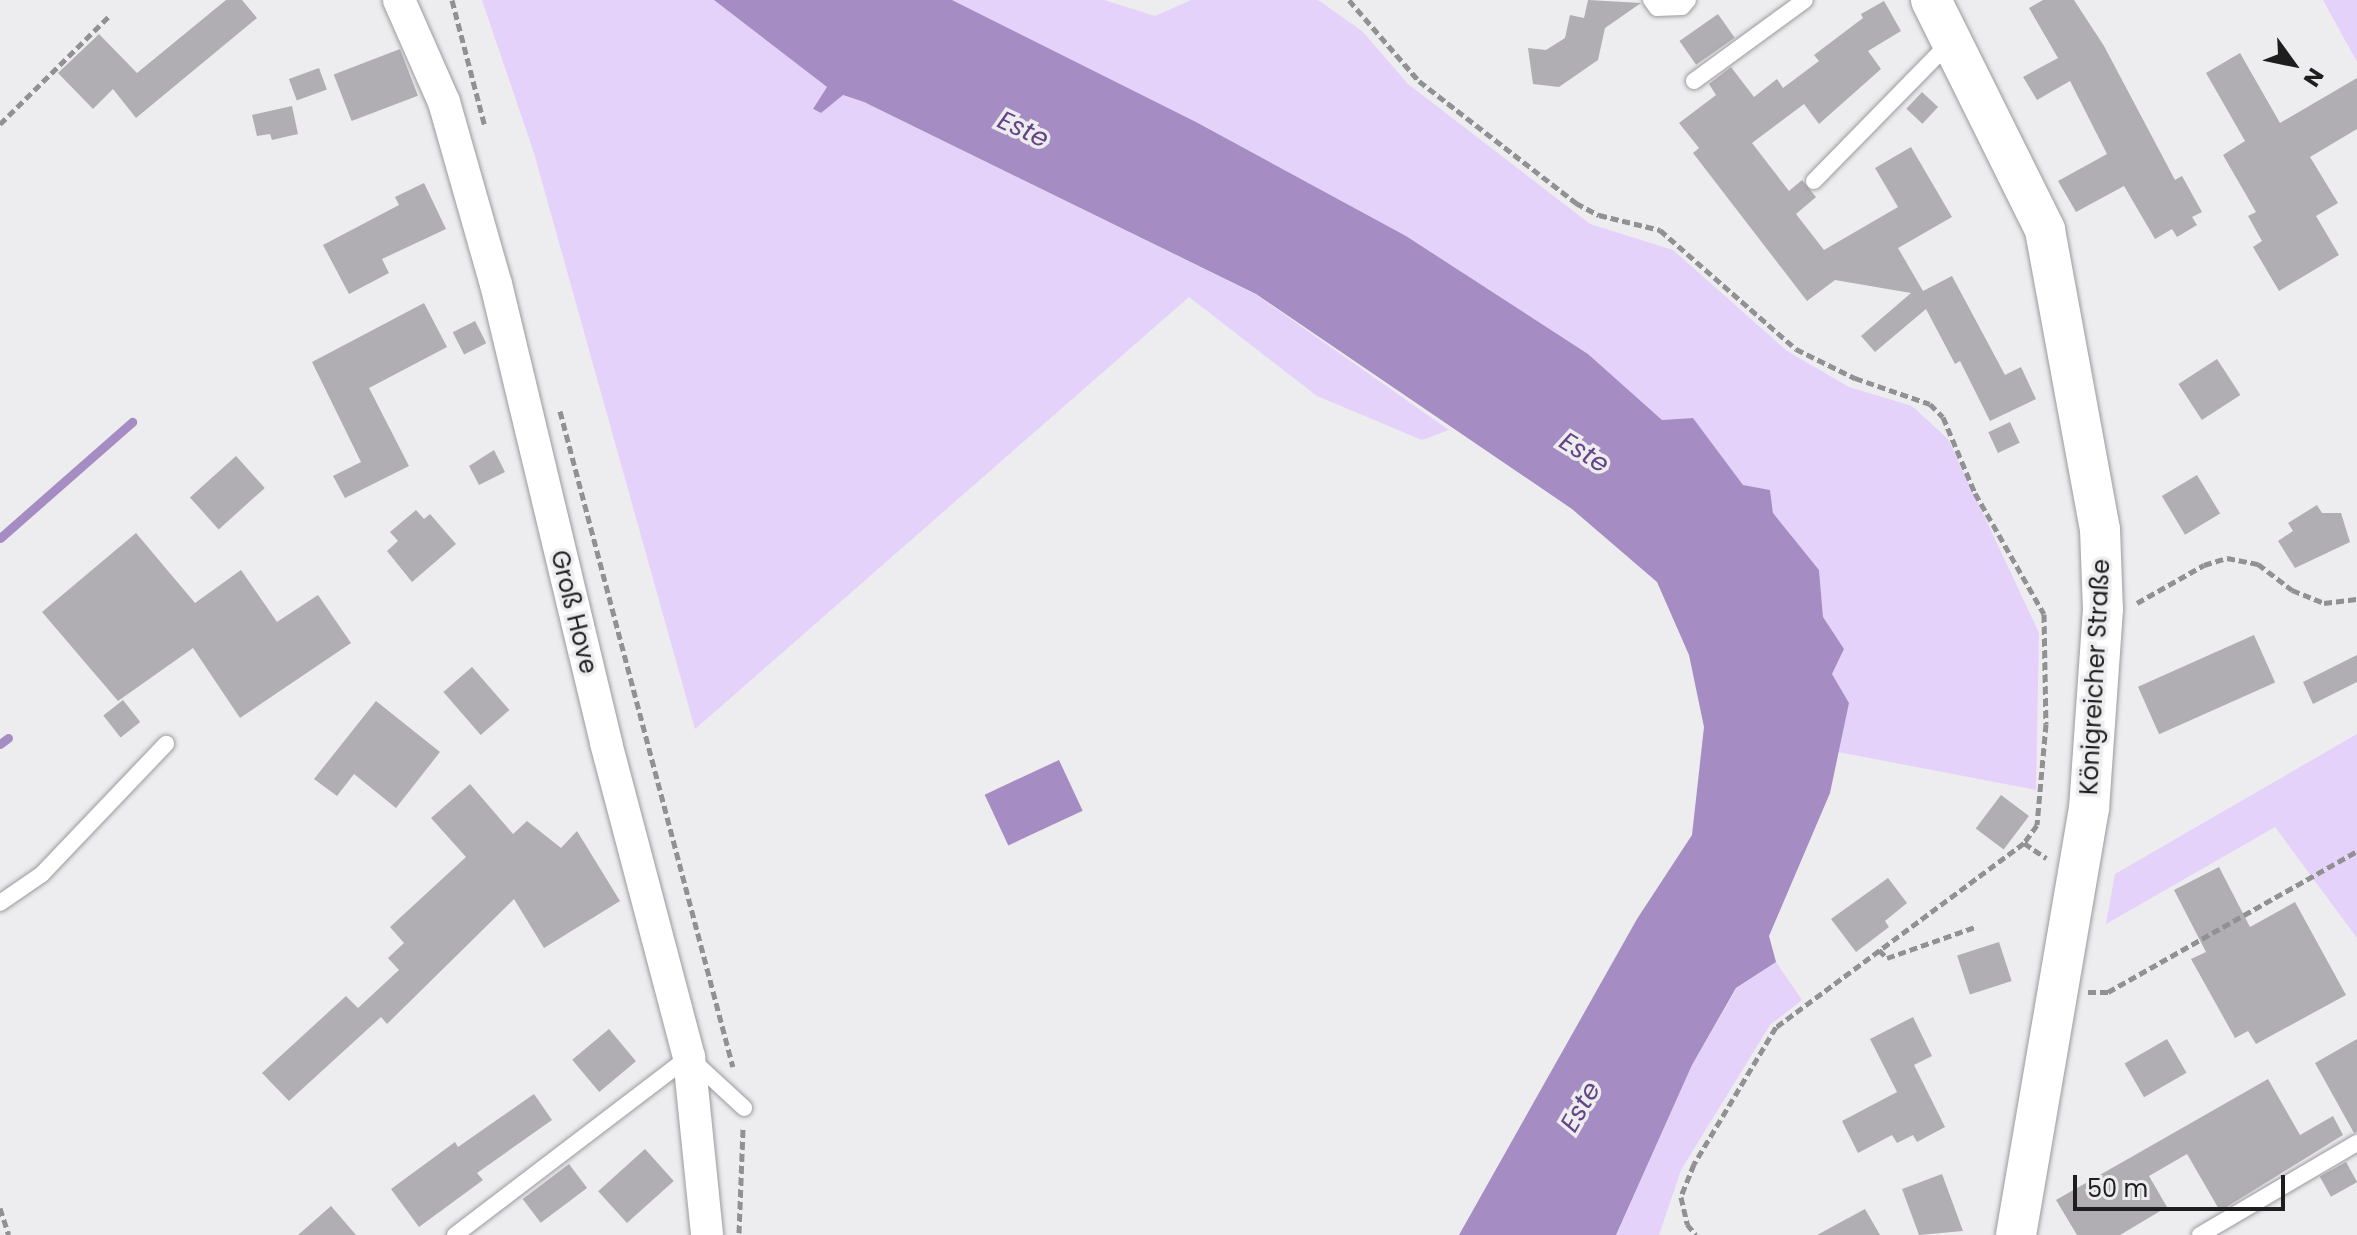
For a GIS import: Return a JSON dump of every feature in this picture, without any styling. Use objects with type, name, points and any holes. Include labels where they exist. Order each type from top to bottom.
[{"type":"street","name":"Groß Hove","points":[[399,0],[444,102],[496,284],[606,743],[689,1057],[707,1235]]},
{"type":"street","name":"Königreicher Straße","points":[[1931,0],[2045,230],[2094,472],[2103,609],[2089,808],[2055,992],[2016,1235]]},
{"type":"lane","points":[[1651,0],[1657,8],[1682,7],[1688,0]]},
{"type":"lane","points":[[1694,81],[1805,0]]},
{"type":"lane","points":[[1814,181],[1951,41]]},
{"type":"lane","points":[[0,903],[42,874],[166,744]]},
{"type":"lane","points":[[455,1235],[689,1057],[744,1108]]},
{"type":"lane","points":[[2200,1235],[2357,1143]]},
{"type":"path","points":[[452,0],[488,138]]},
{"type":"path","points":[[1349,0],[1419,81],[1576,203],[1599,215],[1660,230],[1796,349],[1855,378],[1916,397],[1943,417],[1975,493],[2044,614],[2046,724],[2037,825],[2024,843],[1776,1027],[1694,1164],[1681,1197],[1687,1224],[1696,1235]]},
{"type":"path","points":[[0,124],[110,15]]},
{"type":"path","points":[[557,400],[744,1108],[739,1235]]},
{"type":"path","points":[[2103,609],[2135,604],[2204,565],[2227,558],[2258,564],[2292,590],[2324,603],[2357,599]]},
{"type":"path","points":[[2055,992],[2108,992],[2357,851]]},
{"type":"path","points":[[1879,950],[1887,958],[1978,926]]},
{"type":"path","points":[[0,1208],[9,1235]]},
{"type":"shaded area","points":[[482,0],[714,0],[827,87],[813,110],[821,113],[842,95],[864,102],[1255,294],[1449,430],[1422,440],[1317,396],[1189,297],[695,729],[534,153]]},
{"type":"shaded area","points":[[952,0],[1104,0],[1155,16],[1191,0],[1318,0],[1362,31],[1408,84],[1590,224],[1673,250],[1787,351],[1849,387],[1912,406],[1948,439],[2039,633],[2036,790],[1838,752],[1849,703],[1832,674],[1844,649],[1823,618],[1819,570],[1773,513],[1770,490],[1743,485],[1693,418],[1662,420],[1588,354],[1406,236],[1196,122]]},
{"type":"shaded area","points":[[2323,0],[2357,0],[2357,62]]},
{"type":"shaded area","points":[[2357,734],[2357,938],[2275,827],[2106,924],[2115,874]]},
{"type":"shaded area","points":[[1776,962],[1802,1000],[1770,1025],[1681,1170],[1659,1235],[1616,1235],[1692,1065],[1737,988]]},
{"type":"water","name":"Este","points":[[714,0],[952,0],[1196,122],[1406,236],[1588,354],[1662,420],[1693,418],[1743,485],[1770,490],[1773,513],[1819,570],[1823,617],[1844,649],[1832,674],[1849,703],[1830,793],[1769,936],[1776,962],[1736,988],[1692,1065],[1616,1235],[1459,1235],[1637,919],[1692,835],[1704,727],[1689,655],[1657,582],[1572,509],[1256,294],[864,102],[843,95],[821,113],[813,109],[827,87]]},
{"type":"water","points":[[1059,760],[1083,811],[1008,845],[985,795]]},
{"type":"building","points":[[226,0],[242,0],[257,18],[136,118],[113,89],[93,109],[58,73],[99,34],[137,73]]},
{"type":"building","points":[[1588,0],[1641,3],[1605,28],[1598,60],[1559,87],[1533,84],[1528,48],[1546,50],[1565,38],[1570,15],[1584,18]]},
{"type":"building","points":[[2043,0],[2074,0],[2104,46],[2175,180],[2182,176],[2202,212],[2192,217],[2197,225],[2177,237],[2172,229],[2155,239],[2124,186],[2076,212],[2058,181],[2107,154],[2070,81],[2037,100],[2023,77],[2058,58],[2029,8]]},
{"type":"building","points":[[1884,1],[1901,31],[1868,51],[1881,69],[1819,124],[1804,104],[1752,143],[1789,191],[1802,180],[1816,197],[1796,214],[1824,250],[1898,207],[1875,168],[1911,147],[1952,217],[1898,248],[1923,291],[1952,276],[2005,375],[2021,367],[2036,399],[1990,421],[1960,361],[1955,364],[1926,309],[1875,352],[1861,336],[1911,293],[1835,280],[1807,301],[1693,153],[1699,148],[1679,123],[1716,95],[1709,84],[1731,67],[1754,97],[1777,79],[1783,88],[1819,61],[1814,55],[1863,18],[1861,14]]},
{"type":"building","points":[[1718,14],[1735,38],[1696,65],[1679,41]]},
{"type":"building","points":[[400,49],[418,96],[352,121],[334,74]]},
{"type":"building","points":[[2240,53],[2280,123],[2357,78],[2357,129],[2310,157],[2338,203],[2316,216],[2339,255],[2279,291],[2253,247],[2262,241],[2248,216],[2256,212],[2223,155],[2245,141],[2206,73]]},
{"type":"building","points":[[319,68],[327,90],[297,101],[289,79]]},
{"type":"building","points":[[1922,92],[1938,107],[1922,124],[1906,109]]},
{"type":"building","points":[[292,106],[298,134],[272,140],[270,134],[257,136],[252,115]]},
{"type":"building","points":[[424,183],[446,229],[382,259],[389,273],[349,294],[323,245],[399,205],[395,197]]},
{"type":"building","points":[[424,303],[447,347],[369,388],[409,466],[345,498],[333,476],[361,462],[312,362]]},
{"type":"building","points":[[475,321],[486,343],[464,355],[453,332]]},
{"type":"building","points":[[2217,359],[2240,395],[2202,420],[2178,384]]},
{"type":"building","points":[[2010,422],[2020,443],[1998,453],[1988,432]]},
{"type":"building","points":[[494,450],[505,472],[479,485],[469,466]]},
{"type":"building","points":[[236,456],[265,488],[219,529],[190,497]]},
{"type":"building","points":[[2197,475],[2220,514],[2185,535],[2162,496]]},
{"type":"building","points":[[2317,505],[2322,513],[2341,513],[2350,542],[2295,568],[2278,541],[2293,531],[2288,523]]},
{"type":"building","points":[[416,510],[424,519],[430,514],[456,544],[412,582],[387,551],[398,541],[390,532]]},
{"type":"building","points":[[136,533],[195,603],[241,570],[277,622],[318,595],[351,643],[240,718],[193,648],[118,701],[42,612]]},
{"type":"building","points":[[2254,635],[2275,683],[2159,734],[2138,687]]},
{"type":"building","points":[[2357,655],[2357,682],[2313,704],[2303,682]]},
{"type":"building","points":[[472,667],[509,710],[481,735],[443,692]]},
{"type":"building","points":[[123,700],[140,722],[121,737],[103,715]]},
{"type":"building","points":[[376,701],[440,752],[396,808],[354,774],[337,796],[314,779]]},
{"type":"building","points":[[470,784],[513,834],[527,821],[561,848],[577,831],[620,901],[544,948],[514,899],[387,1024],[381,1017],[289,1101],[262,1073],[346,996],[358,1008],[399,970],[388,958],[404,943],[390,927],[466,857],[431,818]]},
{"type":"building","points":[[2001,795],[2029,816],[2004,850],[1976,829]]},
{"type":"building","points":[[2219,867],[2250,927],[2295,902],[2346,995],[2256,1044],[2248,1031],[2235,1038],[2191,959],[2206,952],[2174,890]]},
{"type":"building","points":[[1888,878],[1907,903],[1885,921],[1889,927],[1856,952],[1831,919]]},
{"type":"building","points":[[1999,942],[2012,981],[1970,995],[1957,956]]},
{"type":"building","points":[[1913,1017],[1932,1056],[1914,1065],[1945,1127],[1917,1142],[1913,1135],[1897,1143],[1892,1135],[1858,1153],[1842,1121],[1897,1092],[1870,1039]]},
{"type":"building","points":[[609,1029],[636,1061],[599,1092],[572,1060]]},
{"type":"building","points":[[2167,1039],[2186,1073],[2144,1097],[2125,1064]]},
{"type":"building","points":[[2357,1039],[2357,1132],[2354,1133],[2315,1063]]},
{"type":"building","points":[[2268,1079],[2300,1135],[2333,1116],[2343,1135],[2220,1211],[2187,1154],[2149,1176],[2167,1207],[2120,1235],[2077,1235],[2056,1200]]},
{"type":"building","points":[[534,1094],[552,1120],[477,1173],[483,1180],[419,1227],[391,1189],[455,1142],[458,1147]]},
{"type":"building","points":[[645,1149],[674,1181],[627,1223],[598,1191]]},
{"type":"building","points":[[2346,1162],[2357,1182],[2331,1197],[2320,1177]]},
{"type":"building","points":[[569,1164],[587,1188],[541,1223],[523,1199]]},
{"type":"building","points":[[1942,1174],[1963,1231],[1919,1235],[1902,1189]]},
{"type":"building","points":[[331,1206],[356,1235],[298,1235]]},
{"type":"building","points":[[1865,1209],[1880,1235],[1817,1235]]},
{"type":"waterway","points":[[0,538],[132,422]]},
{"type":"waterway","points":[[0,744],[8,738]]}]
